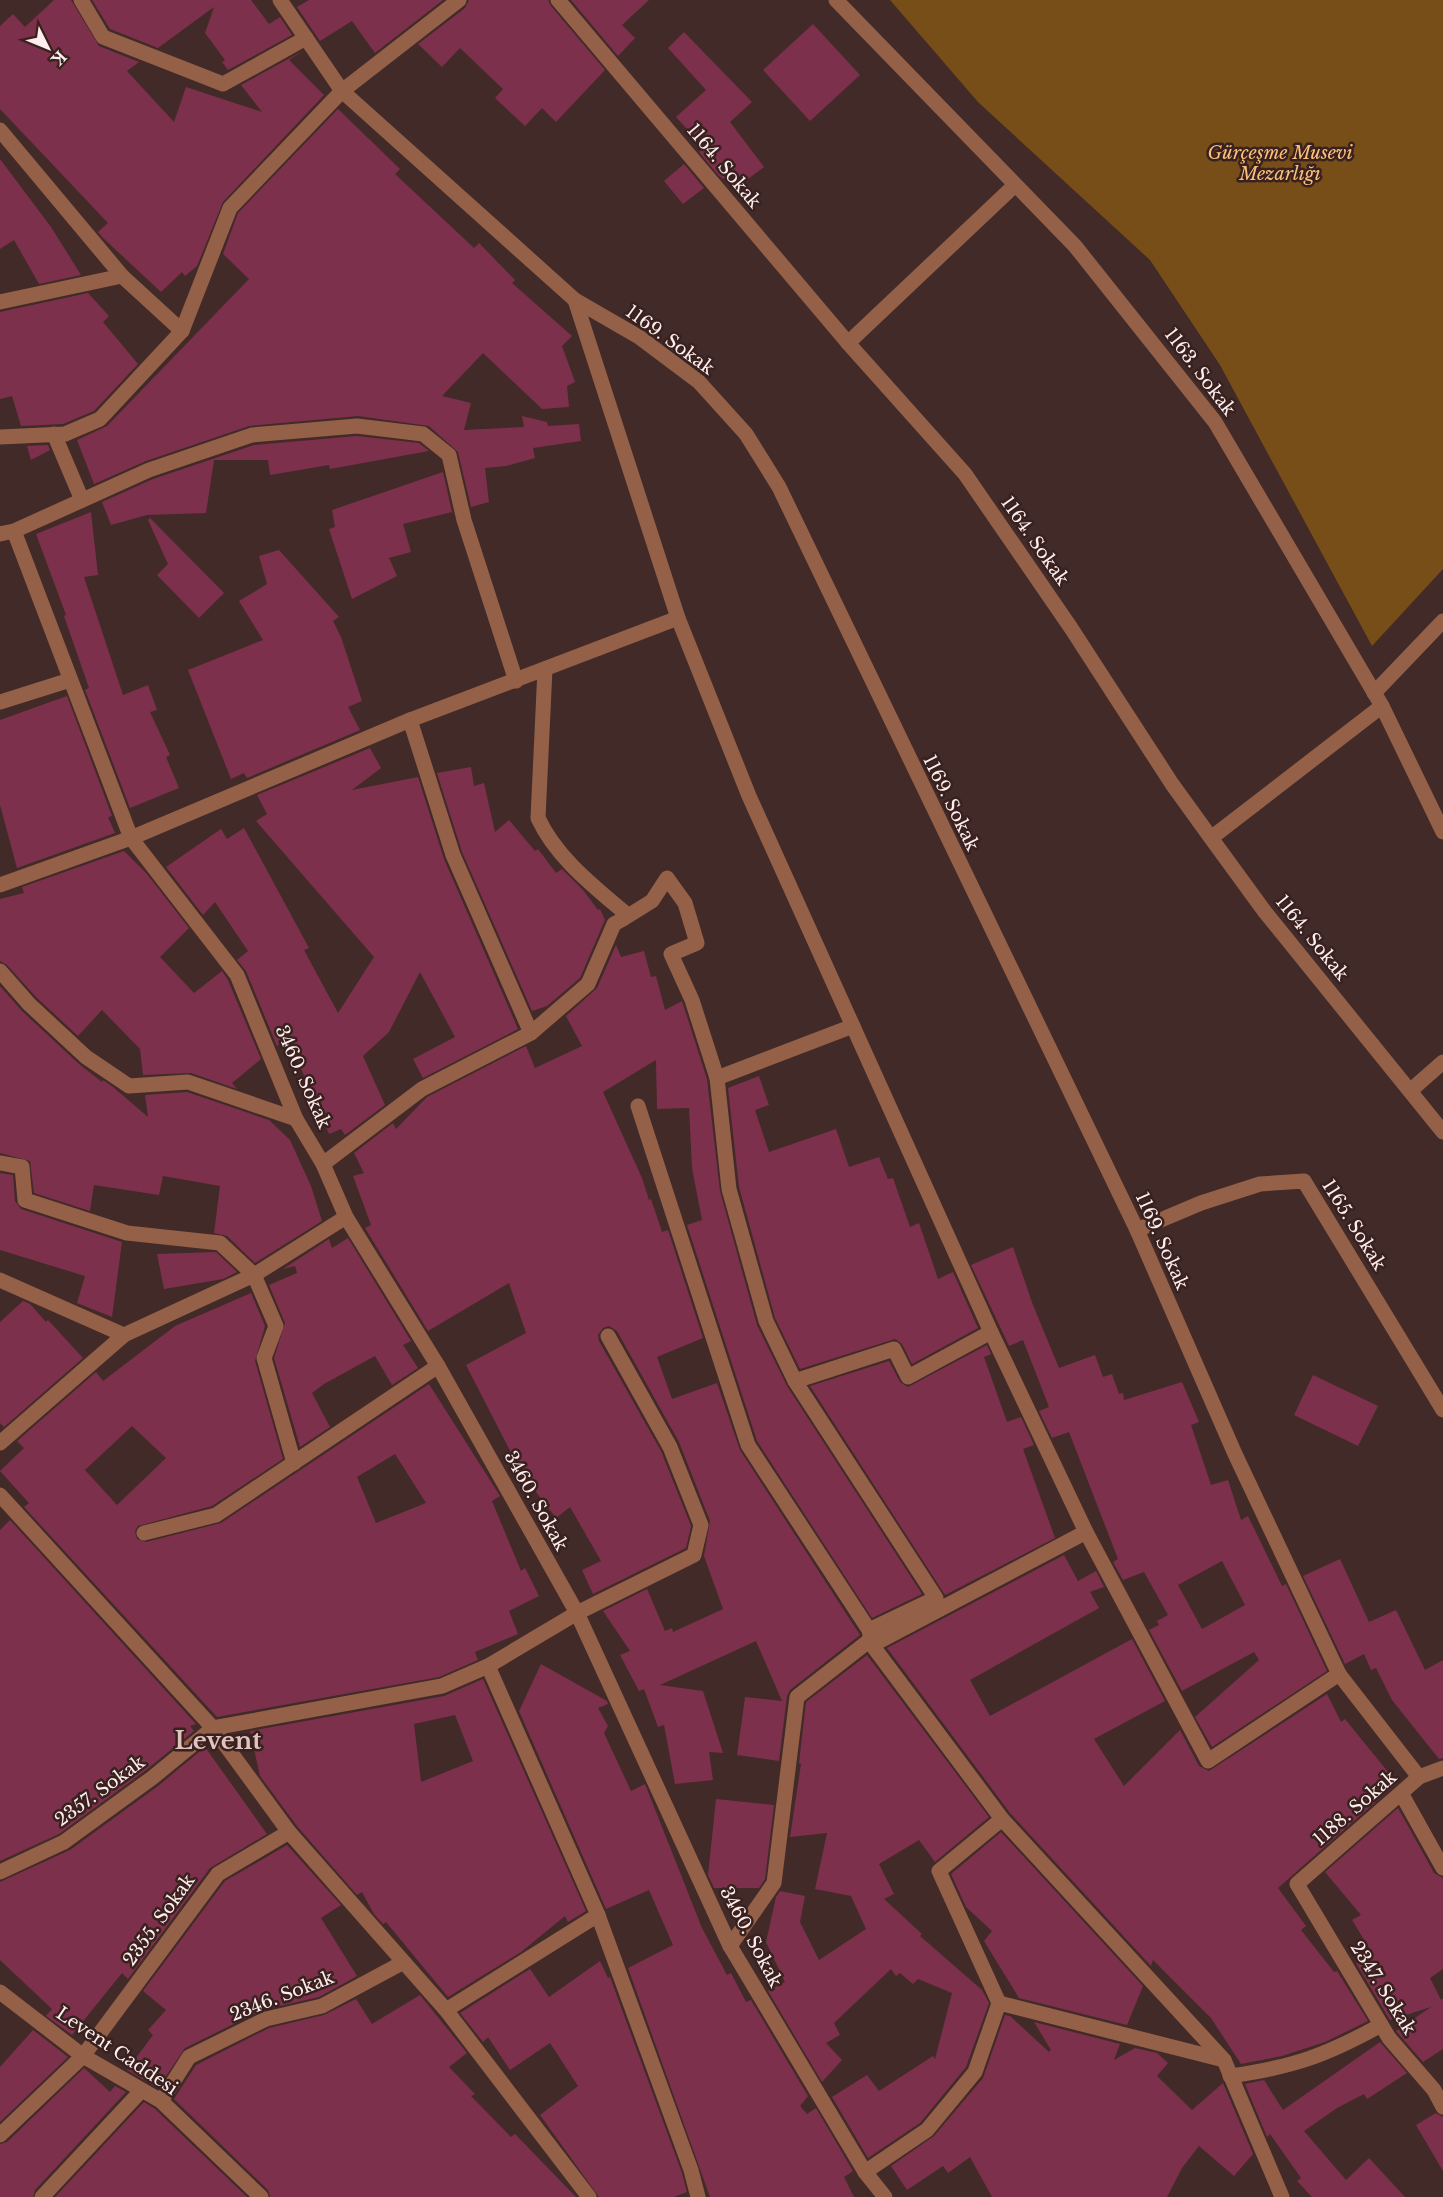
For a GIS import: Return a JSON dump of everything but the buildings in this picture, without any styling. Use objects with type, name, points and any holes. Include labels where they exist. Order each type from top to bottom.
[{"type":"street","points":[[81,0],[103,37],[224,84],[306,38]]},
{"type":"street","name":"1169. Sokak","points":[[280,0],[342,91],[575,300],[639,337],[699,382],[746,434],[779,487],[1137,1230],[1235,1454],[1339,1674],[1419,1777]]},
{"type":"street","points":[[0,437],[65,434],[100,419],[182,331],[230,208],[342,91],[459,0]]},
{"type":"street","name":"1164. Sokak","points":[[558,0],[848,343],[965,474],[1071,627],[1172,784],[1210,838],[1265,912],[1443,1132]]},
{"type":"street","name":"1163. Sokak","points":[[836,0],[1075,246],[1215,422],[1382,706],[1443,832]]},
{"type":"street","points":[[0,130],[122,276],[182,331]]},
{"type":"street","points":[[848,343],[1015,185]]},
{"type":"street","points":[[0,302],[122,276]]},
{"type":"street","points":[[575,300],[678,618],[749,796],[991,1332],[1086,1532],[1208,1761],[1339,1674]]},
{"type":"street","points":[[7,533],[149,470],[252,435],[357,426],[423,434],[449,455],[464,520],[516,681]]},
{"type":"street","points":[[54,434],[82,500]]},
{"type":"street","name":"3460. Sokak","points":[[7,533],[70,680],[131,838],[237,975],[296,1119],[323,1164],[346,1217],[438,1366],[577,1613],[730,1946],[865,2172],[885,2197]]},
{"type":"street","points":[[0,885],[131,838],[410,720],[678,618]]},
{"type":"street","points":[[1374,693],[1443,621]]},
{"type":"street","points":[[545,669],[538,818],[548,839],[591,884],[625,913],[623,919]]},
{"type":"street","points":[[0,702],[70,680]]},
{"type":"street","points":[[1210,838],[1382,706]]},
{"type":"street","points":[[410,720],[453,855],[531,1033]]},
{"type":"street","points":[[323,1164],[422,1089],[531,1033],[588,984],[614,924],[652,901],[667,878],[685,903],[697,943],[671,954],[693,1000],[717,1078],[729,1190],[766,1321],[795,1381],[936,1598],[870,1638],[797,1697],[774,1883],[730,1946]]},
{"type":"street","points":[[0,971],[29,1004],[86,1057],[129,1086],[188,1082],[296,1119]]},
{"type":"street","points":[[717,1078],[853,1026]]},
{"type":"street","points":[[1410,1091],[1443,1062]]},
{"type":"street","points":[[638,1106],[748,1445],[870,1638],[1002,1819],[1224,2060],[1282,2197]]},
{"type":"street","points":[[0,1163],[22,1167],[25,1200],[127,1233],[220,1243],[254,1275],[276,1326],[264,1358],[294,1463]]},
{"type":"street","name":"1165. Sokak","points":[[1137,1230],[1201,1203],[1260,1184],[1304,1181],[1442,1402]]},
{"type":"street","points":[[0,1443],[124,1335],[254,1275],[346,1217]]},
{"type":"street","points":[[0,1280],[124,1335]]},
{"type":"street","points":[[795,1381],[894,1349],[908,1377],[991,1332]]},
{"type":"street","points":[[213,1728],[442,1686],[488,1666],[577,1613],[694,1555],[701,1525],[670,1448],[608,1336]]},
{"type":"street","points":[[144,1533],[216,1515],[438,1366]]},
{"type":"street","points":[[0,1495],[213,1728],[289,1832],[402,1963],[446,2010],[589,2197]]},
{"type":"street","points":[[870,1638],[1086,1532]]},
{"type":"street","points":[[488,1666],[598,1915],[692,2170],[698,2197]]},
{"type":"street","name":"2357. Sokak","points":[[0,1872],[73,1836],[213,1728]]},
{"type":"street","name":"1188. Sokak","points":[[1297,1884],[1419,1777],[1443,1768]]},
{"type":"street","points":[[1401,1792],[1443,1868]]},
{"type":"street","points":[[865,2172],[927,2130],[975,2072],[999,2003],[939,1871],[1002,1819]]},
{"type":"street","name":"2355. Sokak","points":[[0,2135],[83,2056],[218,1874],[289,1832]]},
{"type":"street","name":"2347. Sokak","points":[[1297,1884],[1389,2038],[1434,2090],[1443,2107]]},
{"type":"street","points":[[446,2010],[598,1915]]},
{"type":"street","name":"2346. Sokak","points":[[161,2101],[189,2057],[266,2019],[322,2006],[402,1963]]},
{"type":"street","name":"Levent Caddesi","points":[[0,1992],[83,2056],[161,2101],[261,2197]]},
{"type":"street","points":[[999,2003],[1224,2060]]},
{"type":"street","points":[[1230,2076],[1304,2062],[1339,2049],[1381,2025]]},
{"type":"street","points":[[42,2197],[141,2091]]},
{"type":"green space","name":"Gürçeşme Musevi Mezarlığı","points":[[890,0],[1443,0],[1443,569],[1372,646],[1220,365],[1150,260],[978,102]]},
{"type":"district","name":"Levent","points":[[218,1740]]}]
